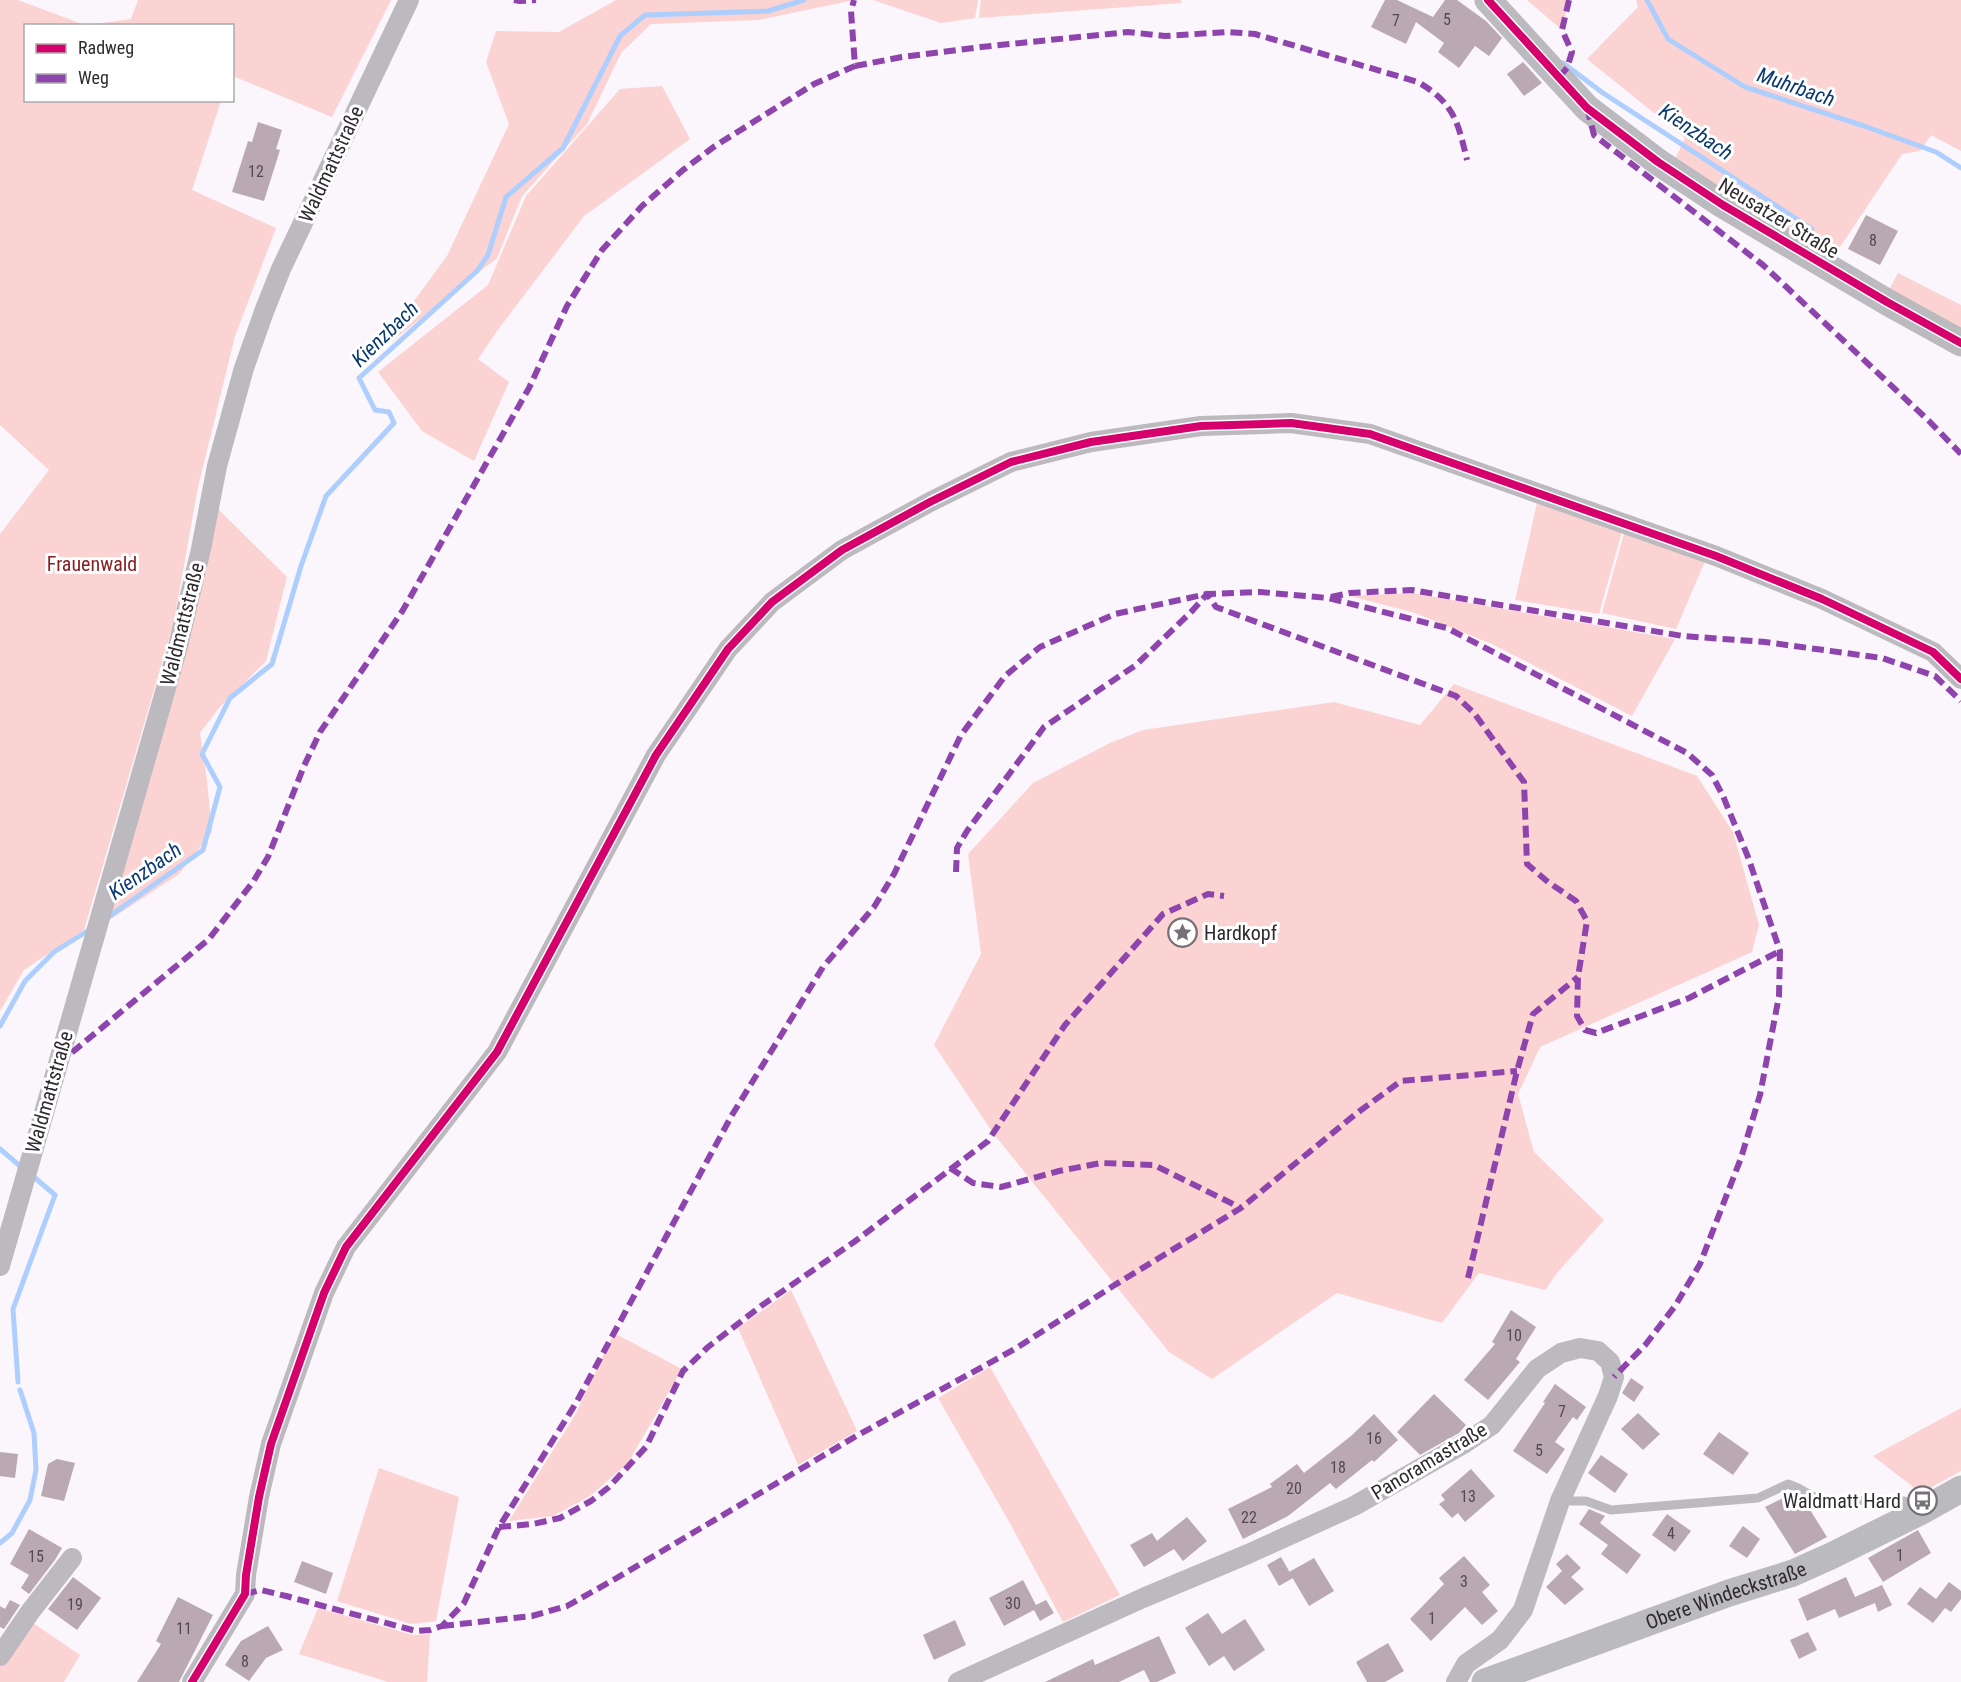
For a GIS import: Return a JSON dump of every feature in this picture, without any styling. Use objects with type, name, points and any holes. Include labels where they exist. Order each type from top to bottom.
[{"type":"main road","name":"Neusatzer Straße","points":[[1488,0],[1587,108],[1658,162],[1723,205],[1961,343]]},
{"type":"main road","name":"Obere Windeckstraße","points":[[1485,1682],[1729,1593],[1792,1573],[1920,1512],[1961,1489]]},
{"type":"street","name":"Waldmattstraße","points":[[0,1266],[177,650],[201,549],[217,466],[244,368],[281,269],[409,0]]},
{"type":"street","points":[[192,1682],[245,1594],[246,1575],[271,1444],[324,1293],[346,1247],[497,1052],[656,755],[728,649],[772,602],[842,550],[930,502],[1011,462],[1090,442],[1201,426],[1291,423],[1370,434],[1716,556],[1822,599],[1933,652],[1961,679]]},
{"type":"street","name":"Panoramastraße","points":[[958,1682],[1354,1506],[1465,1443],[1492,1425],[1537,1369],[1561,1353],[1580,1348],[1598,1351],[1610,1362],[1614,1377],[1608,1396],[1560,1501],[1522,1610],[1500,1640],[1466,1664],[1456,1682]]},
{"type":"street","points":[[0,1656],[30,1612],[72,1558]]},
{"type":"lane","points":[[1560,1501],[1586,1501],[1611,1510],[1758,1498],[1788,1484],[1819,1500],[1904,1501],[1920,1512]]},
{"type":"green space","name":"Frauenwald","points":[[0,0],[18,0],[82,24],[24,24],[24,102],[221,102],[192,190],[276,228],[235,336],[198,487],[174,621],[84,930],[24,970],[0,1011],[0,534],[49,470],[0,425]]},
{"type":"green space","points":[[138,0],[391,0],[332,117],[234,76],[234,24],[96,24],[131,19]]},
{"type":"green space","points":[[616,0],[854,0],[758,20],[651,24],[621,53],[587,124],[522,196],[497,258],[371,358],[447,256],[509,124],[486,62],[496,31],[559,32]]},
{"type":"green space","points":[[873,0],[978,0],[975,18],[941,23]]},
{"type":"green space","points":[[981,0],[1181,0],[1181,3],[979,18]]},
{"type":"green space","points":[[1527,0],[1569,0],[1562,30]]},
{"type":"green space","points":[[1636,0],[1961,0],[1961,151],[1931,135],[1920,151],[1902,154],[1834,256],[1674,161],[1685,138],[1587,59],[1638,7]]},
{"type":"green space","points":[[662,86],[690,139],[584,216],[478,359],[509,382],[474,461],[422,431],[378,372],[488,285],[526,196],[620,89]]},
{"type":"green space","points":[[1898,273],[1961,305],[1961,332],[1889,290]]},
{"type":"green space","points":[[1538,499],[1623,528],[1599,614],[1515,600]]},
{"type":"green space","points":[[215,506],[287,577],[266,661],[218,709],[200,733],[212,832],[179,874],[102,925]]},
{"type":"green space","points":[[1625,530],[1705,561],[1676,629],[1602,613]]},
{"type":"green space","points":[[1412,593],[1675,639],[1632,716],[1492,644],[1415,613],[1350,596]]},
{"type":"green space","points":[[1454,684],[1697,776],[1733,832],[1759,925],[1752,952],[1540,1047],[1518,1094],[1534,1152],[1604,1220],[1545,1290],[1479,1273],[1442,1323],[1337,1293],[1212,1379],[1169,1352],[993,1133],[934,1045],[981,954],[968,854],[1033,783],[1110,743],[1143,730],[1334,702],[1420,725]]},
{"type":"green space","points":[[791,1290],[857,1431],[798,1465],[738,1328]]},
{"type":"green space","points":[[614,1333],[682,1369],[628,1463],[590,1496],[553,1516],[509,1521],[575,1415]]},
{"type":"green space","points":[[990,1367],[1120,1595],[1063,1622],[1011,1525],[938,1398]]},
{"type":"green space","points":[[1961,1408],[1961,1471],[1921,1493],[1873,1456]]},
{"type":"green space","points":[[379,1468],[459,1497],[436,1621],[411,1624],[337,1601]]},
{"type":"green space","points":[[318,1608],[413,1635],[430,1634],[427,1682],[388,1682],[299,1654]]},
{"type":"green space","points":[[27,1619],[80,1655],[64,1682],[0,1682],[0,1661]]},
{"type":"building","points":[[1385,0],[1397,0],[1433,17],[1445,0],[1457,0],[1486,21],[1502,38],[1489,56],[1475,46],[1459,68],[1438,52],[1444,43],[1416,22],[1406,44],[1371,27]]},
{"type":"building","points":[[1523,62],[1542,83],[1524,96],[1507,74]]},
{"type":"building","points":[[258,122],[282,130],[276,149],[280,150],[264,201],[232,192],[248,141],[252,142]]},
{"type":"building","points":[[1866,215],[1898,231],[1880,265],[1848,249]]},
{"type":"building","points":[[1511,1310],[1536,1327],[1516,1359],[1520,1362],[1488,1400],[1464,1380],[1495,1344],[1492,1342]]},
{"type":"building","points":[[1631,1378],[1644,1387],[1634,1402],[1622,1393]]},
{"type":"building","points":[[1555,1384],[1586,1407],[1577,1420],[1573,1417],[1555,1442],[1565,1449],[1547,1474],[1513,1451]]},
{"type":"building","points":[[1434,1394],[1466,1425],[1459,1433],[1420,1455],[1397,1432]]},
{"type":"building","points":[[1638,1413],[1660,1434],[1643,1450],[1621,1429]]},
{"type":"building","points":[[1374,1414],[1398,1440],[1374,1462],[1372,1460],[1336,1489],[1330,1483],[1288,1516],[1243,1539],[1228,1509],[1272,1487],[1270,1484],[1297,1464],[1304,1473],[1351,1436]]},
{"type":"building","points":[[1719,1432],[1749,1453],[1733,1475],[1703,1454]]},
{"type":"building","points":[[0,1452],[18,1454],[15,1478],[0,1476]]},
{"type":"building","points":[[1601,1455],[1628,1474],[1615,1493],[1588,1473]]},
{"type":"building","points":[[57,1459],[75,1463],[64,1501],[41,1496],[48,1464]]},
{"type":"building","points":[[1471,1469],[1495,1496],[1465,1522],[1458,1513],[1452,1518],[1439,1504],[1445,1500],[1441,1495]]},
{"type":"building","points":[[1785,1497],[1792,1508],[1805,1502],[1827,1537],[1795,1554],[1765,1507]]},
{"type":"building","points":[[1589,1509],[1605,1516],[1600,1523],[1641,1555],[1627,1574],[1601,1554],[1608,1545],[1579,1524]]},
{"type":"building","points":[[1667,1514],[1691,1531],[1675,1552],[1652,1535]]},
{"type":"building","points":[[1187,1517],[1207,1541],[1183,1561],[1174,1549],[1144,1567],[1130,1545],[1152,1533],[1157,1541]]},
{"type":"building","points":[[1743,1526],[1760,1539],[1747,1558],[1729,1546]]},
{"type":"building","points":[[29,1529],[62,1548],[29,1594],[21,1588],[29,1575],[10,1564]]},
{"type":"building","points":[[1918,1530],[1931,1553],[1883,1582],[1868,1558]]},
{"type":"building","points":[[1567,1554],[1581,1568],[1571,1577],[1584,1589],[1565,1605],[1546,1587],[1562,1571],[1556,1564]]},
{"type":"building","points":[[1464,1556],[1490,1585],[1482,1592],[1498,1611],[1482,1625],[1465,1607],[1431,1641],[1410,1619],[1444,1584],[1439,1578]]},
{"type":"building","points":[[1281,1557],[1293,1578],[1279,1586],[1267,1565]]},
{"type":"building","points":[[1314,1558],[1334,1591],[1309,1606],[1289,1572]]},
{"type":"building","points":[[302,1561],[333,1573],[326,1594],[294,1582]]},
{"type":"building","points":[[73,1577],[101,1598],[77,1630],[48,1609]]},
{"type":"building","points":[[1846,1577],[1855,1597],[1882,1585],[1892,1605],[1878,1612],[1875,1603],[1839,1618],[1835,1609],[1807,1621],[1798,1599]]},
{"type":"building","points":[[1023,1580],[1036,1605],[1046,1600],[1054,1613],[1040,1621],[1034,1610],[1004,1626],[989,1598]]},
{"type":"building","points":[[1949,1582],[1961,1591],[1961,1599],[1951,1612],[1945,1608],[1933,1623],[1907,1604],[1920,1587],[1936,1599]]},
{"type":"building","points":[[178,1597],[213,1615],[179,1682],[137,1682],[161,1644],[156,1641]]},
{"type":"building","points":[[10,1600],[20,1605],[4,1629],[0,1627],[0,1606],[5,1609]]},
{"type":"building","points":[[1208,1613],[1222,1634],[1245,1619],[1265,1650],[1234,1671],[1224,1656],[1209,1666],[1185,1628]]},
{"type":"building","points":[[955,1620],[966,1645],[934,1660],[923,1635]]},
{"type":"building","points":[[268,1626],[283,1650],[266,1658],[249,1681],[225,1665],[241,1641]]},
{"type":"building","points":[[1808,1632],[1817,1650],[1799,1659],[1790,1640]]},
{"type":"building","points":[[1159,1636],[1176,1673],[1157,1682],[1150,1682],[1144,1670],[1119,1682],[1045,1682],[1093,1659],[1095,1665]]},
{"type":"building","points":[[1388,1643],[1404,1671],[1385,1682],[1367,1682],[1356,1662]]},
{"type":"waterway","name":"Kienzbach","points":[[107,918],[203,850],[220,787],[202,754],[230,698],[272,664],[301,566],[326,496],[394,423],[389,412],[375,410],[359,378],[477,271],[488,255],[506,197],[563,148],[620,36],[645,15],[768,11],[804,0]]},
{"type":"waterway","name":"Muhrbach","points":[[1647,0],[1668,39],[1745,87],[1936,152],[1961,168]]},
{"type":"waterway","name":"Kienzbach","points":[[1563,63],[1603,93],[1812,229]]},
{"type":"waterway","name":"Kienzbach","points":[[0,1026],[25,981],[54,952],[89,930]]},
{"type":"waterway","name":"Kienzbach","points":[[0,1149],[20,1166]]},
{"type":"waterway","name":"Kienzbach","points":[[18,1382],[13,1309],[55,1195],[35,1178]]},
{"type":"waterway","name":"Kienzbach","points":[[0,1543],[12,1533],[30,1500],[36,1470],[34,1433],[20,1390]]},
{"type":"marked path","points":[[514,0],[536,0]]},
{"type":"marked path","points":[[58,1064],[209,939],[253,882],[268,857],[320,732],[403,610],[529,388],[567,306],[602,250],[642,206],[715,146],[814,84],[855,66],[851,11],[854,0]]},
{"type":"marked path","points":[[1559,77],[1567,68],[1572,52],[1562,30],[1569,0]]},
{"type":"marked path","points":[[855,66],[902,57],[981,47],[1128,32],[1165,36],[1228,32],[1255,34],[1418,82],[1440,98],[1453,115],[1467,160]]},
{"type":"marked path","points":[[1587,108],[1594,135],[1763,265],[1961,454]]},
{"type":"marked path","points":[[1331,597],[1350,593],[1412,590],[1683,636],[1765,642],[1882,658],[1935,676],[1961,701]]},
{"type":"marked path","points":[[245,1594],[261,1590],[416,1631],[442,1626],[464,1603],[499,1527],[576,1403],[732,1115],[823,967],[874,907],[894,874],[961,735],[1005,676],[1040,647],[1115,614],[1207,594],[1260,592],[1328,598],[1447,628],[1687,753],[1712,775],[1723,796],[1748,857],[1780,951],[1779,996],[1760,1095],[1741,1158],[1700,1264],[1675,1306],[1646,1344],[1614,1377]]},
{"type":"marked path","points":[[956,872],[957,848],[967,831],[1044,727],[1136,665],[1207,594],[1216,607],[1456,696],[1474,713],[1524,782],[1527,864],[1576,901],[1587,921],[1578,977],[1577,1016],[1585,1030],[1596,1033],[1689,998],[1780,951]]},
{"type":"marked path","points":[[499,1527],[533,1524],[560,1518],[591,1501],[609,1487],[646,1447],[683,1371],[708,1347],[761,1306],[854,1242],[988,1141],[1065,1025],[1163,914],[1208,894],[1224,896]]},
{"type":"marked path","points":[[1468,1278],[1517,1071],[1533,1014],[1578,977]]},
{"type":"marked path","points":[[442,1626],[532,1616],[567,1606],[615,1579],[858,1435],[1015,1349],[1241,1208],[1357,1113],[1401,1081],[1517,1071]]},
{"type":"marked path","points":[[950,1168],[973,1183],[1001,1187],[1059,1171],[1101,1163],[1154,1165],[1241,1208]]},
{"type":"cycle path","points":[[1488,0],[1587,108],[1658,162],[1723,205],[1961,343]]},
{"type":"cycle path","points":[[192,1682],[245,1594],[259,1497],[271,1444],[324,1293],[346,1247],[497,1052],[656,755],[728,649],[772,602],[842,550],[930,502],[1011,462],[1091,442],[1201,426],[1291,423],[1370,434],[1716,556],[1822,599],[1933,652],[1961,679]]},
{"type":"place","name":"Hardkopf","points":[[1183,933]]},
{"type":"place","name":"Waldmatt Hard","points":[[1922,1501]]}]
